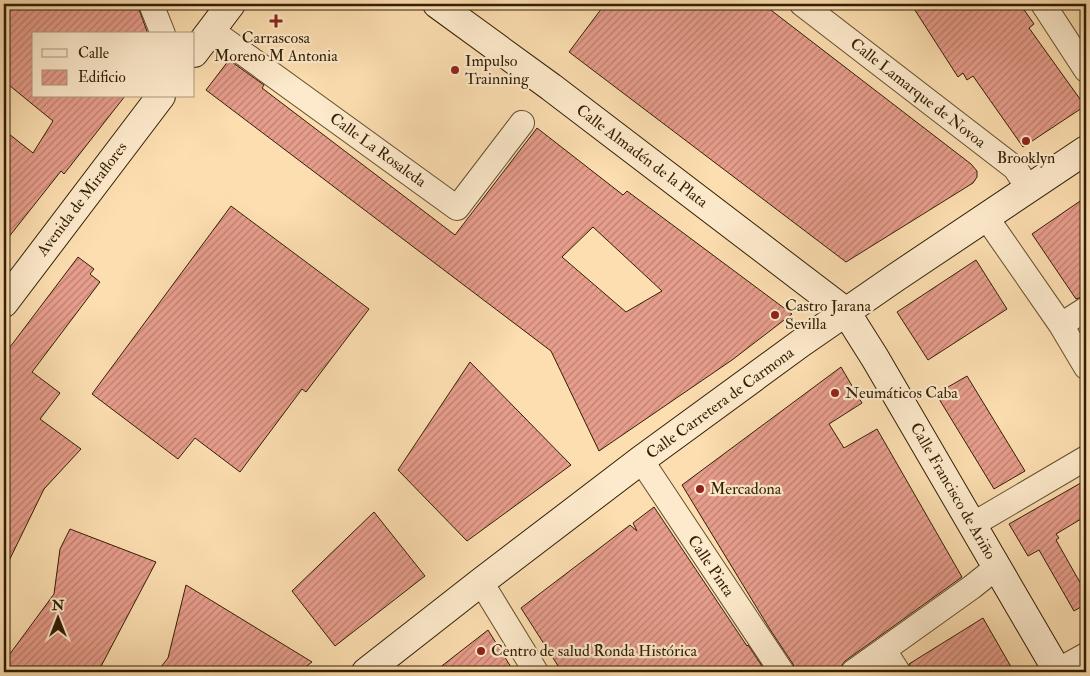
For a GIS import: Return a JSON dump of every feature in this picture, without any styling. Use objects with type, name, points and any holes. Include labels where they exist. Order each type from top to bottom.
[{"type":"main road","points":[[195,52],[231,4]]},
{"type":"main road","name":"Calle Almadén de la Plata","points":[[437,4],[551,87],[846,312]]},
{"type":"main road","name":"Avenida de Miraflores","points":[[4,303],[159,98]]},
{"type":"main road","name":"Calle Carretera de Carmona","points":[[366,672],[641,460],[801,343],[1086,150]]},
{"type":"main road","name":"Calle Francisco de Ariño","points":[[846,312],[875,358],[1057,672]]},
{"type":"street","points":[[151,4],[162,32]]},
{"type":"street","name":"Calle Lamarque de Novoa","points":[[802,4],[1015,168],[1029,189]]},
{"type":"street","points":[[1043,4],[1086,70]]},
{"type":"street","name":"Calle La Rosaleda","points":[[211,30],[457,208],[522,123]]},
{"type":"street","points":[[986,217],[1061,326],[1086,367]]},
{"type":"street","points":[[1061,326],[1086,309]]},
{"type":"street","points":[[972,525],[1086,458]]},
{"type":"street","name":"Calle Pinta","points":[[641,460],[782,672]]},
{"type":"street","points":[[853,672],[997,567]]},
{"type":"street","points":[[481,582],[536,672]]},
{"type":"street","points":[[884,650],[898,672]]},
{"type":"street","points":[[1057,672],[1086,655]]},
{"type":"building","points":[[4,4],[137,4],[147,32],[32,32],[32,98],[123,98],[64,174],[61,171],[4,243],[4,130],[33,153],[53,121],[4,81]]},
{"type":"building","points":[[605,4],[763,4],[971,164],[977,171],[977,177],[973,183],[846,262],[569,52]]},
{"type":"building","points":[[911,4],[1020,4],[1034,24],[1029,28],[1085,106],[1023,147],[973,76],[967,80],[963,73],[958,77]]},
{"type":"building","points":[[229,60],[264,85],[262,88],[455,235],[537,128],[623,195],[627,191],[792,314],[732,360],[599,451],[551,351],[206,90]],"holes":[[[593,227],[662,291],[626,312],[562,257]]]},
{"type":"building","points":[[1086,197],[1086,295],[1076,299],[1032,234]]},
{"type":"building","points":[[231,206],[369,309],[306,392],[302,389],[240,472],[195,438],[178,459],[92,394]]},
{"type":"building","points":[[78,257],[94,269],[90,274],[100,282],[32,372],[60,393],[40,419],[81,449],[44,489],[4,571],[4,355]]},
{"type":"building","points":[[976,260],[1007,309],[928,360],[897,312]]},
{"type":"building","points":[[470,362],[571,465],[467,541],[398,470]]},
{"type":"building","points":[[841,367],[862,403],[829,424],[844,448],[877,429],[962,577],[845,661],[840,668],[833,672],[796,672],[793,664],[682,485]]},
{"type":"building","points":[[967,376],[1025,471],[994,489],[936,394]]},
{"type":"building","points":[[1086,480],[1086,516],[1056,534],[1059,538],[1056,540],[1086,593],[1086,604],[1074,611],[1039,550],[1028,556],[1009,524]]},
{"type":"building","points":[[654,507],[766,672],[562,672],[521,608],[630,525],[637,531],[633,523]]},
{"type":"building","points":[[374,512],[425,576],[335,646],[292,591]]},
{"type":"building","points":[[70,529],[156,562],[98,672],[4,672],[4,662],[54,594],[60,549]]},
{"type":"building","points":[[186,585],[312,662],[299,672],[157,672],[168,658]]},
{"type":"building","points":[[983,618],[1014,672],[912,672],[909,664]]},
{"type":"building","name":"Centro de salud Ronda Histórica","points":[[488,630],[514,672],[434,672]]},
{"type":"place","name":"Carrascosa Moreno M Antonia","points":[[276,21]]},
{"type":"place","name":"Impulso Trainning","points":[[455,70]]},
{"type":"place","name":"Brooklyn","points":[[1026,141]]},
{"type":"place","name":"Castro Jarana Sevilla","points":[[775,315]]},
{"type":"place","name":"Neumáticos Caba","points":[[835,393]]},
{"type":"place","name":"Mercadona","points":[[700,489]]},
{"type":"place","name":"Centro de salud Ronda Histórica","points":[[481,651]]}]
